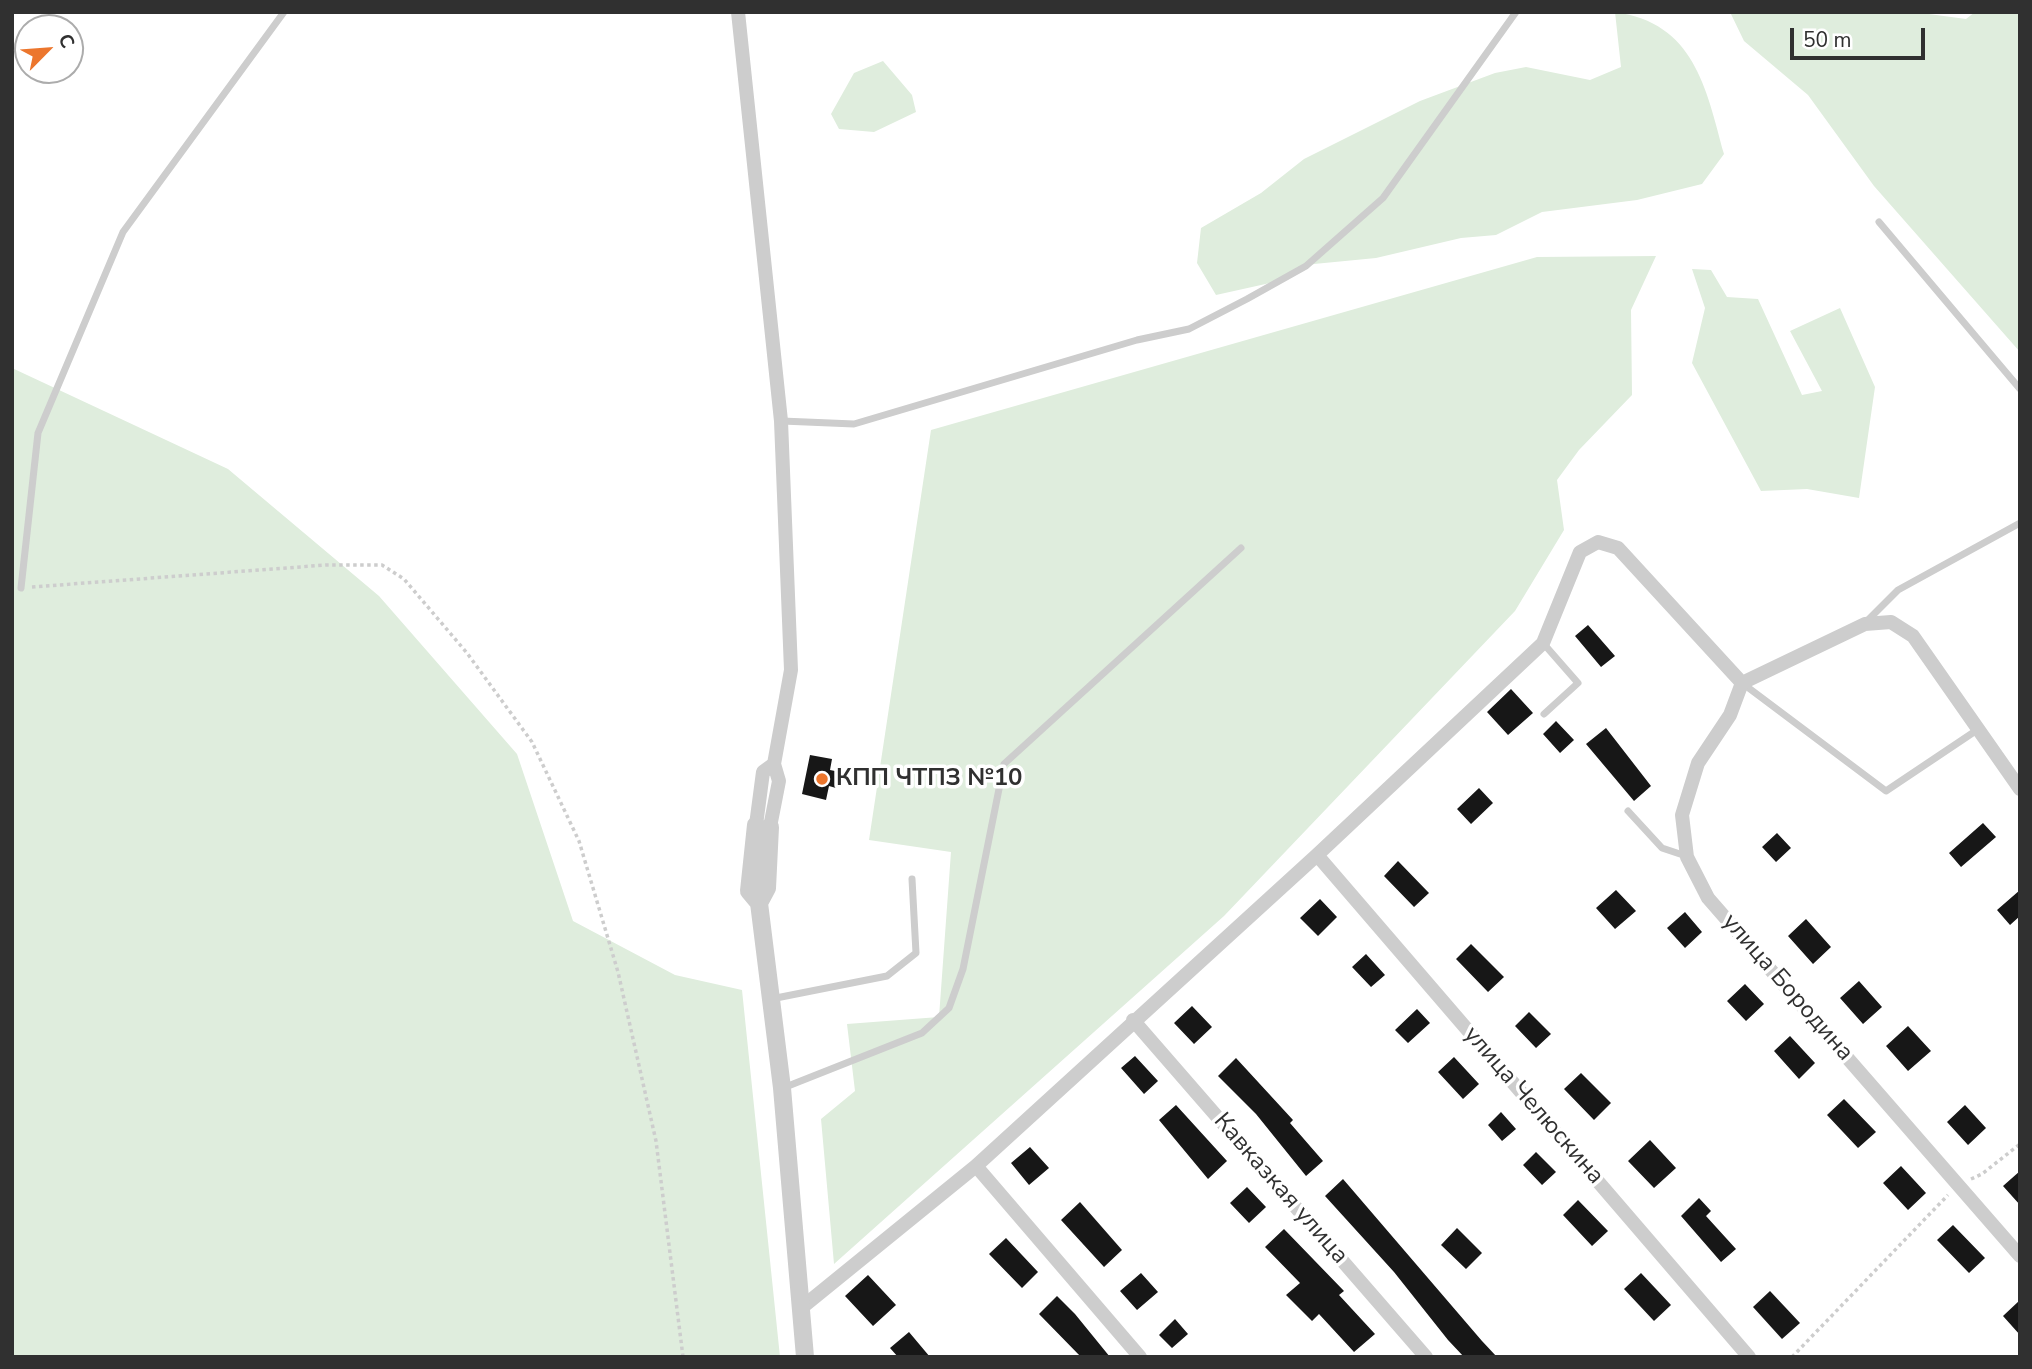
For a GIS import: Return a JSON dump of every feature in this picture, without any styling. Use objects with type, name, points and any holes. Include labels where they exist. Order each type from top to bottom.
[{"type":"street","points":[[738,12],[781,421],[791,670],[774,764],[763,772],[763,826],[749,891],[759,904],[782,1088],[805,1357]]},
{"type":"street","points":[[800,1308],[976,1166],[1317,855],[1543,643],[1580,552],[1598,542],[1618,548],[1742,683],[1865,624],[1891,622],[1913,636],[2020,789]]},
{"type":"street","name":"улица Бородина","points":[[1742,683],[1730,715],[1699,762],[1682,815],[1687,857],[1708,898],[2020,1256]]},
{"type":"street","name":"улица Челюскина","points":[[1317,855],[1749,1357]]},
{"type":"street","name":"Кавказкая улица","points":[[1133,1020],[1426,1357]]},
{"type":"street","points":[[976,1166],[1140,1357]]},
{"type":"lane","points":[[22,588],[38,433],[123,232],[284,12]]},
{"type":"lane","points":[[781,421],[855,424],[1137,340],[1189,329],[1271,286],[1306,266],[1383,198],[1516,12]]},
{"type":"lane","points":[[1879,222],[2020,389]]},
{"type":"lane","points":[[1865,624],[1898,590],[2020,523]]},
{"type":"lane","points":[[782,1088],[922,1033],[949,1008],[963,969],[1004,764],[1241,548]]},
{"type":"lane","points":[[1543,643],[1578,683],[1544,714]]},
{"type":"lane","points":[[1742,683],[1886,791],[1977,730]]},
{"type":"lane","points":[[1628,811],[1662,848],[1687,857]]},
{"type":"lane","points":[[771,999],[887,976],[915,953],[912,879]]},
{"type":"path","points":[[22,588],[92,580],[326,565],[382,565],[404,579],[467,653],[532,742],[579,841],[618,972],[656,1141],[682,1357]]},
{"type":"path","points":[[1793,1357],[1957,1185],[1982,1174],[2020,1144]]},
{"type":"green space","points":[[1615,12],[1642,19],[1663,29],[1679,44],[1692,62],[1710,105],[1724,154],[1702,184],[1637,200],[1542,212],[1496,235],[1461,238],[1376,258],[1314,264],[1270,283],[1216,295],[1197,263],[1201,228],[1261,193],[1304,159],[1420,101],[1495,73],[1526,67],[1590,80],[1621,67]]},
{"type":"green space","points":[[1730,12],[1914,12],[1966,19],[1975,12],[2020,12],[2020,352],[1874,186],[1808,95],[1744,41]]},
{"type":"green space","points":[[883,61],[912,95],[916,112],[874,132],[839,129],[831,114],[854,73]]},
{"type":"green space","points":[[1656,256],[1631,310],[1632,395],[1579,450],[1557,480],[1564,530],[1515,611],[1224,916],[834,1264],[821,1119],[855,1091],[847,1024],[939,1017],[951,852],[869,840],[931,430],[1537,257]]},
{"type":"green space","points":[[1692,269],[1711,270],[1727,297],[1758,299],[1802,395],[1822,391],[1790,331],[1840,308],[1875,387],[1859,498],[1807,489],[1761,491],[1692,363],[1705,308]]},
{"type":"green space","points":[[12,368],[228,469],[379,596],[517,754],[573,921],[675,975],[742,990],[780,1357],[12,1357]]},
{"type":"building","points":[[1588,625],[1615,656],[1601,667],[1575,636]]},
{"type":"building","points":[[1511,689],[1533,713],[1508,735],[1487,712]]},
{"type":"building","points":[[1556,721],[1574,740],[1560,753],[1543,734]]},
{"type":"building","points":[[1606,728],[1651,786],[1634,801],[1586,744]]},
{"type":"building","name":"КПП ЧТПЗ №10","points":[[810,755],[832,759],[830,770],[840,772],[836,788],[829,786],[826,800],[802,794]]},
{"type":"building","points":[[1479,788],[1493,803],[1471,824],[1457,809]]},
{"type":"building","points":[[1983,823],[1996,837],[1961,867],[1949,853]]},
{"type":"building","points":[[1777,833],[1791,848],[1776,862],[1762,847]]},
{"type":"building","points":[[1398,861],[1429,893],[1414,907],[1384,876]]},
{"type":"building","points":[[1616,890],[1636,911],[1615,929],[1596,908]]},
{"type":"building","points":[[2020,890],[2020,916],[2010,925],[1997,910]]},
{"type":"building","points":[[1320,899],[1337,917],[1318,936],[1300,918]]},
{"type":"building","points":[[1685,912],[1702,932],[1685,948],[1667,928]]},
{"type":"building","points":[[1806,919],[1831,947],[1813,964],[1788,936]]},
{"type":"building","points":[[1471,944],[1504,977],[1488,992],[1456,959]]},
{"type":"building","points":[[1366,954],[1385,975],[1371,987],[1352,967]]},
{"type":"building","points":[[1859,981],[1882,1007],[1863,1024],[1840,998]]},
{"type":"building","points":[[1745,984],[1764,1004],[1746,1021],[1727,1001]]},
{"type":"building","points":[[1192,1006],[1212,1027],[1194,1044],[1174,1023]]},
{"type":"building","points":[[1417,1009],[1430,1023],[1408,1043],[1395,1030]]},
{"type":"building","points":[[1529,1012],[1551,1034],[1536,1048],[1515,1026]]},
{"type":"building","points":[[1908,1026],[1931,1051],[1908,1071],[1886,1046]]},
{"type":"building","points":[[1790,1036],[1815,1063],[1799,1079],[1774,1051]]},
{"type":"building","points":[[1135,1056],[1158,1081],[1144,1094],[1121,1068]]},
{"type":"building","points":[[1454,1057],[1479,1084],[1463,1099],[1438,1072]]},
{"type":"building","points":[[1236,1058],[1293,1120],[1290,1123],[1323,1161],[1306,1176],[1256,1114],[1218,1076]]},
{"type":"building","points":[[1581,1073],[1611,1103],[1594,1120],[1564,1089]]},
{"type":"building","points":[[1844,1099],[1876,1132],[1858,1148],[1827,1115]]},
{"type":"building","points":[[1176,1105],[1227,1161],[1208,1179],[1159,1120]]},
{"type":"building","points":[[1965,1105],[1986,1128],[1968,1145],[1947,1122]]},
{"type":"building","points":[[1501,1112],[1516,1129],[1502,1141],[1488,1125]]},
{"type":"building","points":[[1650,1140],[1676,1168],[1654,1188],[1628,1161]]},
{"type":"building","points":[[1030,1147],[1049,1168],[1029,1185],[1011,1163]]},
{"type":"building","points":[[1536,1152],[1556,1172],[1542,1185],[1523,1165]]},
{"type":"building","points":[[1901,1166],[1926,1193],[1908,1210],[1883,1183]]},
{"type":"building","points":[[2020,1171],[2020,1205],[2003,1186]]},
{"type":"building","points":[[1343,1179],[1497,1357],[1464,1357],[1448,1340],[1394,1272],[1325,1196]]},
{"type":"building","points":[[1247,1187],[1266,1207],[1249,1223],[1230,1203]]},
{"type":"building","points":[[1699,1198],[1711,1211],[1706,1216],[1736,1249],[1721,1262],[1681,1216]]},
{"type":"building","points":[[1578,1200],[1608,1231],[1592,1246],[1563,1215]]},
{"type":"building","points":[[1080,1202],[1122,1250],[1104,1267],[1061,1220]]},
{"type":"building","points":[[1953,1225],[1985,1258],[1969,1273],[1937,1240]]},
{"type":"building","points":[[1457,1228],[1482,1253],[1466,1269],[1441,1245]]},
{"type":"building","points":[[1284,1229],[1344,1291],[1339,1295],[1375,1334],[1354,1352],[1319,1314],[1312,1321],[1286,1295],[1300,1283],[1265,1247]]},
{"type":"building","points":[[1006,1238],[1038,1272],[1022,1288],[989,1254]]},
{"type":"building","points":[[1141,1273],[1158,1292],[1137,1310],[1120,1291]]},
{"type":"building","points":[[1641,1273],[1671,1305],[1654,1321],[1624,1289]]},
{"type":"building","points":[[868,1275],[896,1305],[873,1326],[845,1296]]},
{"type":"building","points":[[1770,1291],[1800,1323],[1782,1339],[1753,1307]]},
{"type":"building","points":[[1057,1296],[1110,1357],[1081,1357],[1039,1314]]},
{"type":"building","points":[[2020,1300],[2020,1335],[2003,1316]]},
{"type":"building","points":[[1175,1319],[1188,1334],[1172,1348],[1159,1335]]},
{"type":"building","points":[[909,1332],[930,1357],[898,1357],[890,1348]]},
{"type":"place","name":"КПП ЧТПЗ №10","points":[[822,779]]}]
